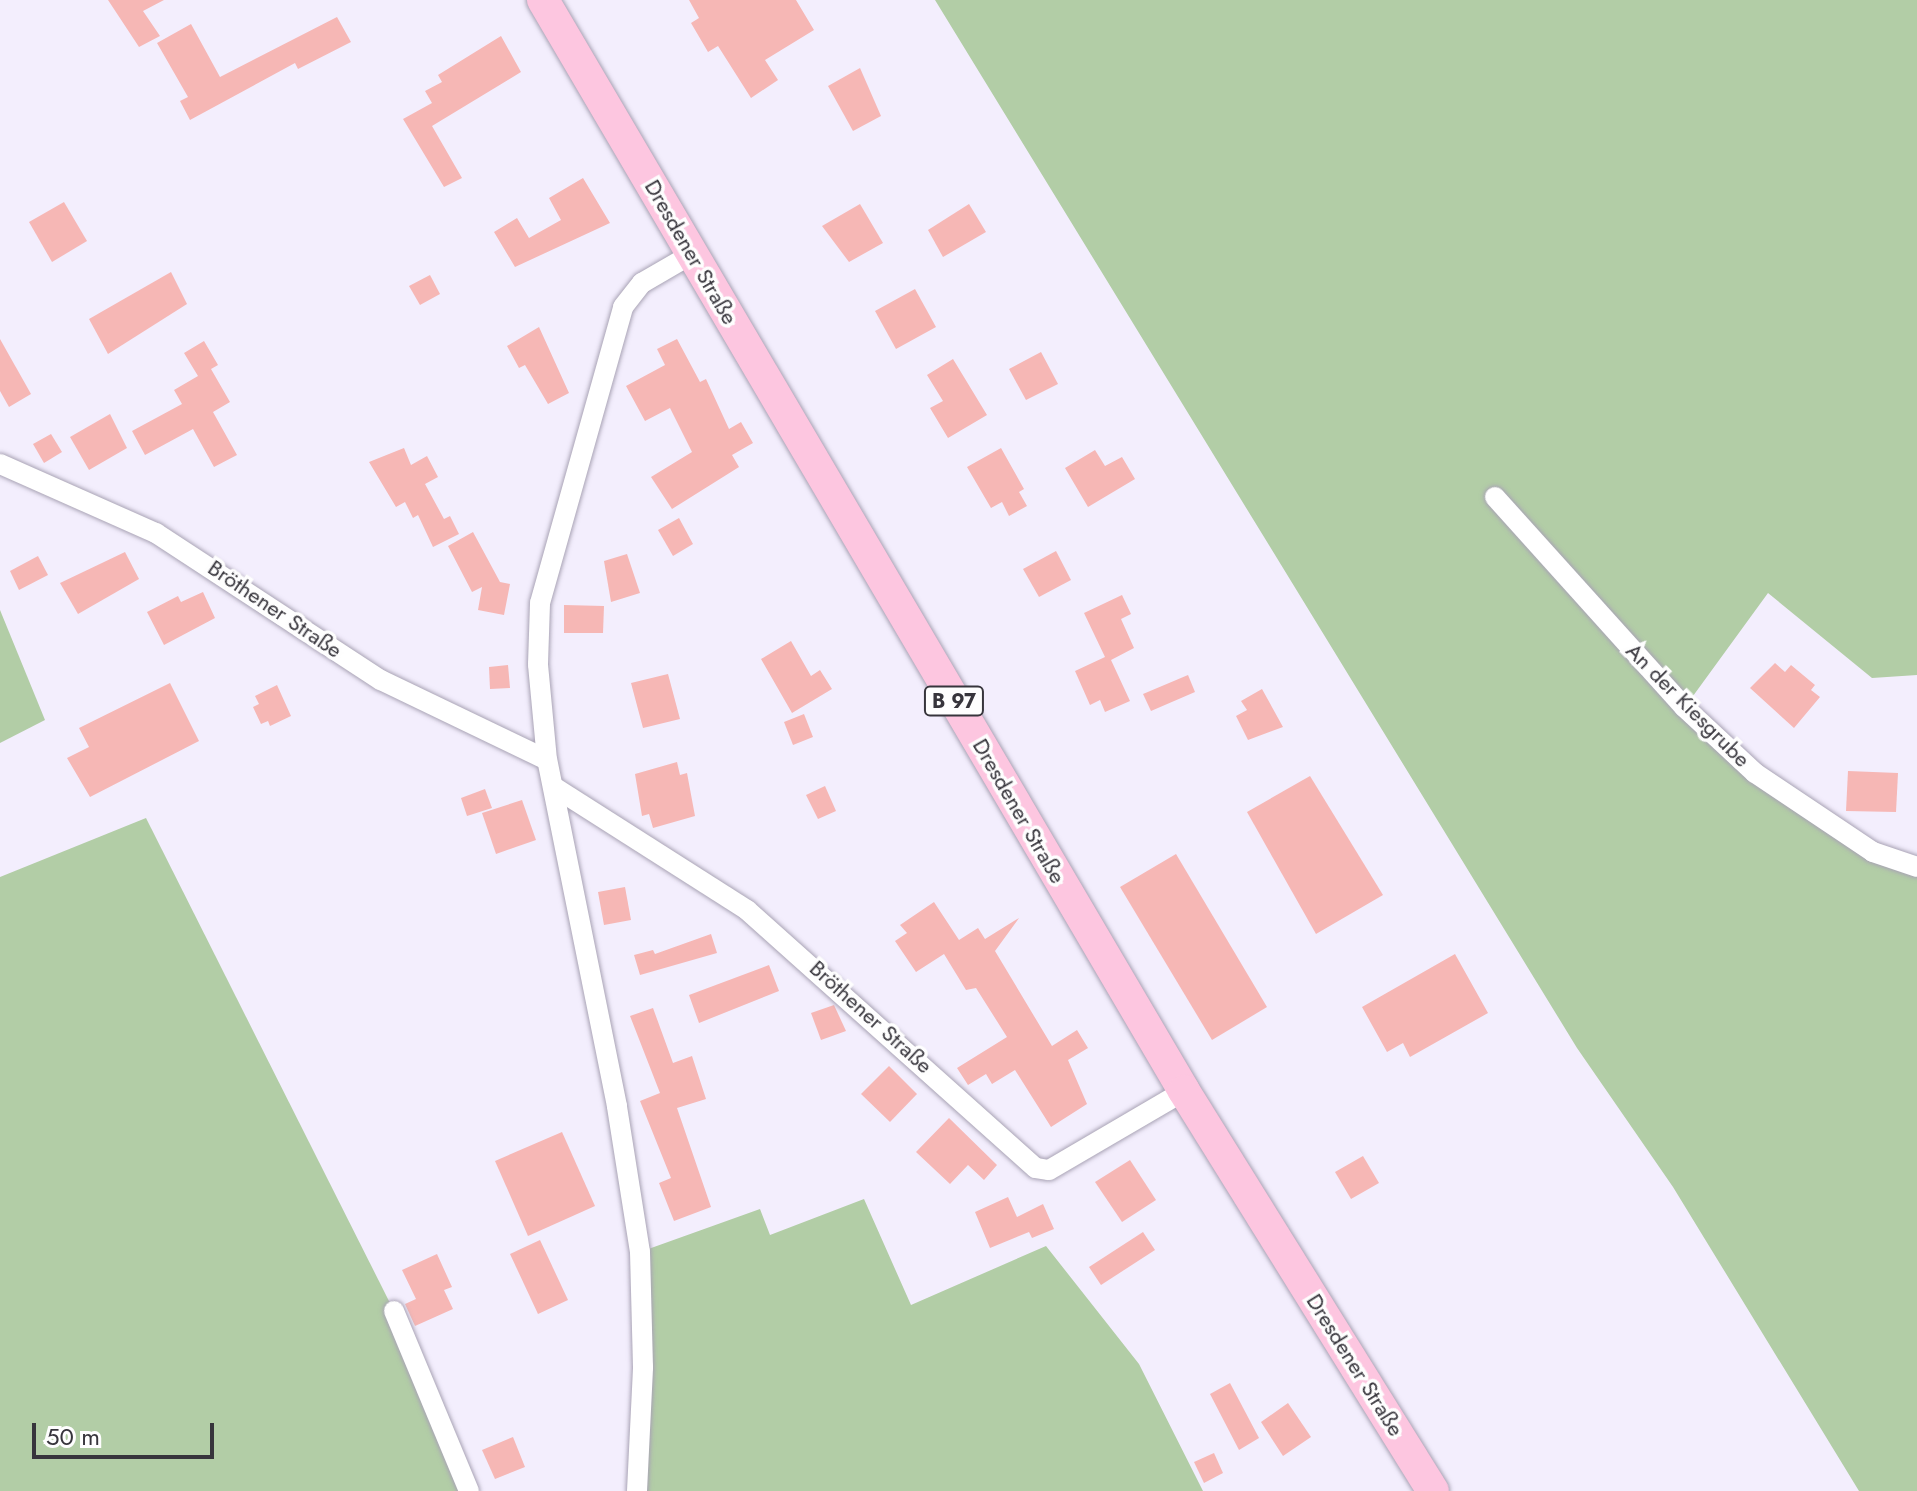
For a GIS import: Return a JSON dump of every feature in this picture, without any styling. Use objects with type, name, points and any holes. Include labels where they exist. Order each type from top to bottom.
[{"type":"main road","name":"Dresdener Straße","points":[[543,0],[1184,1091],[1433,1491]]},
{"type":"street","points":[[637,1491],[643,1367],[640,1252],[547,760],[538,664],[540,603],[623,307],[642,283],[692,254]]},
{"type":"street","name":"Bröthener Straße","points":[[0,464],[156,533],[381,680],[547,760]]},
{"type":"street","name":"An der Kiesgrube","points":[[1495,497],[1684,707],[1755,773],[1873,852],[1917,867]]},
{"type":"street","name":"Bröthener Straße","points":[[554,787],[747,910],[801,953],[1036,1168],[1049,1170],[1184,1091]]},
{"type":"street","points":[[394,1311],[469,1491]]},
{"type":"green space","points":[[935,0],[1917,0],[1917,675],[1872,678],[1768,593],[1685,707],[1873,852],[1917,866],[1917,1491],[1859,1491],[1673,1187],[1577,1048]]},
{"type":"green space","points":[[0,610],[45,720],[0,743]]},
{"type":"green space","points":[[146,818],[394,1311],[469,1491],[0,1491],[0,877]]},
{"type":"green space","points":[[864,1199],[911,1305],[1046,1246],[1139,1364],[1203,1491],[639,1491],[640,1252],[760,1209],[770,1235]]},
{"type":"building","points":[[108,0],[164,0],[143,11],[160,36],[139,47]]},
{"type":"building","points":[[689,0],[796,0],[814,30],[765,60],[778,80],[751,98],[718,46],[708,52],[691,23],[699,18]]},
{"type":"building","points":[[337,17],[351,42],[298,69],[295,63],[190,120],[180,101],[188,97],[157,43],[191,24],[220,77]]},
{"type":"building","points":[[501,36],[521,72],[432,126],[462,178],[444,187],[403,119],[432,103],[425,91],[442,82],[438,75]]},
{"type":"building","points":[[860,68],[881,116],[853,131],[828,86]]},
{"type":"building","points":[[583,178],[610,223],[515,267],[494,232],[517,218],[529,238],[561,220],[549,198]]},
{"type":"building","points":[[64,202],[87,241],[52,262],[29,222]]},
{"type":"building","points":[[860,204],[883,243],[849,262],[822,226]]},
{"type":"building","points":[[969,204],[986,232],[943,257],[928,230]]},
{"type":"building","points":[[171,272],[187,304],[108,354],[89,319]]},
{"type":"building","points":[[430,275],[440,294],[420,305],[409,286]]},
{"type":"building","points":[[915,289],[936,327],[896,349],[875,311]]},
{"type":"building","points":[[539,327],[569,393],[548,404],[525,365],[519,368],[507,346]]},
{"type":"building","points":[[0,339],[31,394],[9,407],[0,391]]},
{"type":"building","points":[[677,339],[700,382],[706,379],[729,429],[741,422],[753,443],[732,455],[739,467],[672,509],[651,477],[692,452],[670,408],[645,421],[626,386],[665,365],[657,349]]},
{"type":"building","points":[[204,341],[218,365],[211,369],[230,402],[213,412],[237,455],[214,467],[193,429],[145,455],[132,431],[182,404],[174,390],[198,376],[184,353]]},
{"type":"building","points":[[1041,352],[1058,384],[1026,400],[1009,369]]},
{"type":"building","points":[[953,359],[987,415],[948,438],[930,408],[943,401],[927,375]]},
{"type":"building","points":[[110,414],[127,448],[89,470],[70,437]]},
{"type":"building","points":[[51,434],[62,452],[44,463],[33,444]]},
{"type":"building","points":[[404,448],[411,465],[427,456],[438,477],[425,484],[444,519],[450,516],[459,534],[433,547],[418,515],[413,518],[405,502],[396,507],[369,462]]},
{"type":"building","points":[[1001,448],[1024,489],[1019,492],[1027,506],[1009,516],[1002,502],[991,508],[967,467]]},
{"type":"building","points":[[1095,450],[1105,466],[1122,457],[1135,479],[1088,507],[1065,468]]},
{"type":"building","points":[[679,518],[693,544],[673,556],[658,530]]},
{"type":"building","points":[[473,532],[500,582],[510,584],[504,615],[478,610],[482,587],[472,592],[448,546]]},
{"type":"building","points":[[1056,551],[1071,580],[1039,597],[1023,569]]},
{"type":"building","points":[[125,552],[139,579],[78,614],[60,583]]},
{"type":"building","points":[[627,554],[640,593],[611,602],[604,561]]},
{"type":"building","points":[[38,556],[48,575],[19,590],[10,571]]},
{"type":"building","points":[[203,592],[215,618],[164,645],[147,612],[178,596],[181,602]]},
{"type":"building","points":[[1122,595],[1131,614],[1121,619],[1134,648],[1111,660],[1130,701],[1105,712],[1100,700],[1090,705],[1075,671],[1105,657],[1084,613]]},
{"type":"building","points":[[564,605],[604,606],[603,633],[564,633]]},
{"type":"building","points":[[791,641],[811,676],[820,670],[832,689],[792,713],[761,659]]},
{"type":"building","points":[[1775,663],[1785,672],[1791,665],[1815,685],[1811,690],[1820,697],[1794,728],[1750,688]]},
{"type":"building","points":[[508,665],[510,688],[490,689],[489,667]]},
{"type":"building","points":[[668,674],[680,719],[643,728],[631,683]]},
{"type":"building","points":[[1188,675],[1195,692],[1151,711],[1143,694]]},
{"type":"building","points":[[170,683],[199,741],[90,797],[67,758],[89,747],[79,728]]},
{"type":"building","points":[[277,685],[291,716],[270,726],[268,721],[261,724],[253,707],[259,704],[255,696]]},
{"type":"building","points":[[1262,689],[1283,727],[1248,740],[1236,716],[1247,710],[1241,701]]},
{"type":"building","points":[[804,714],[813,737],[793,745],[784,722]]},
{"type":"building","points":[[677,762],[680,775],[687,773],[695,816],[653,828],[649,814],[642,816],[635,774]]},
{"type":"building","points":[[1848,771],[1898,773],[1896,812],[1846,811]]},
{"type":"building","points":[[1310,776],[1383,895],[1316,934],[1247,812]]},
{"type":"building","points":[[825,786],[836,811],[818,819],[806,795]]},
{"type":"building","points":[[485,789],[492,808],[467,816],[461,798]]},
{"type":"building","points":[[522,800],[536,840],[496,854],[482,813]]},
{"type":"building","points":[[1176,854],[1267,1007],[1212,1040],[1120,887]]},
{"type":"building","points":[[625,887],[631,920],[604,925],[598,892]]},
{"type":"building","points":[[934,902],[959,940],[978,928],[985,939],[1019,918],[995,951],[1052,1046],[1077,1030],[1088,1048],[1068,1060],[1087,1104],[1051,1127],[1015,1070],[992,1084],[986,1074],[968,1085],[957,1068],[1007,1037],[976,988],[966,990],[944,954],[916,972],[895,941],[907,933],[900,925]]},
{"type":"building","points":[[711,934],[717,953],[640,975],[634,955],[653,950],[655,954]]},
{"type":"building","points":[[1455,954],[1488,1013],[1410,1057],[1403,1043],[1387,1052],[1362,1007]]},
{"type":"building","points":[[769,965],[779,991],[699,1023],[689,995]]},
{"type":"building","points":[[834,1005],[846,1031],[821,1040],[811,1013]]},
{"type":"building","points":[[653,1008],[673,1063],[692,1056],[706,1099],[677,1108],[711,1207],[674,1221],[659,1183],[671,1178],[640,1101],[660,1093],[630,1016]]},
{"type":"building","points":[[889,1066],[917,1094],[890,1122],[861,1094]]},
{"type":"building","points":[[949,1118],[997,1165],[984,1180],[968,1165],[950,1184],[916,1152]]},
{"type":"building","points":[[562,1132],[595,1206],[528,1236],[495,1161]]},
{"type":"building","points":[[1363,1156],[1379,1183],[1351,1199],[1335,1172]]},
{"type":"building","points":[[1130,1160],[1156,1200],[1122,1222],[1095,1182]]},
{"type":"building","points":[[1008,1197],[1017,1217],[1043,1204],[1054,1229],[1032,1238],[1029,1232],[990,1248],[975,1212]]},
{"type":"building","points":[[1143,1232],[1155,1250],[1101,1285],[1089,1267]]},
{"type":"building","points":[[540,1240],[568,1300],[538,1314],[510,1254]]},
{"type":"building","points":[[437,1254],[452,1287],[444,1290],[453,1309],[415,1326],[405,1304],[416,1299],[402,1270]]},
{"type":"building","points":[[1230,1383],[1259,1438],[1239,1450],[1210,1394]]},
{"type":"building","points":[[1288,1403],[1311,1437],[1283,1456],[1261,1422]]},
{"type":"building","points":[[513,1437],[525,1467],[495,1479],[482,1450]]},
{"type":"building","points":[[1214,1453],[1223,1473],[1204,1483],[1194,1462]]}]
